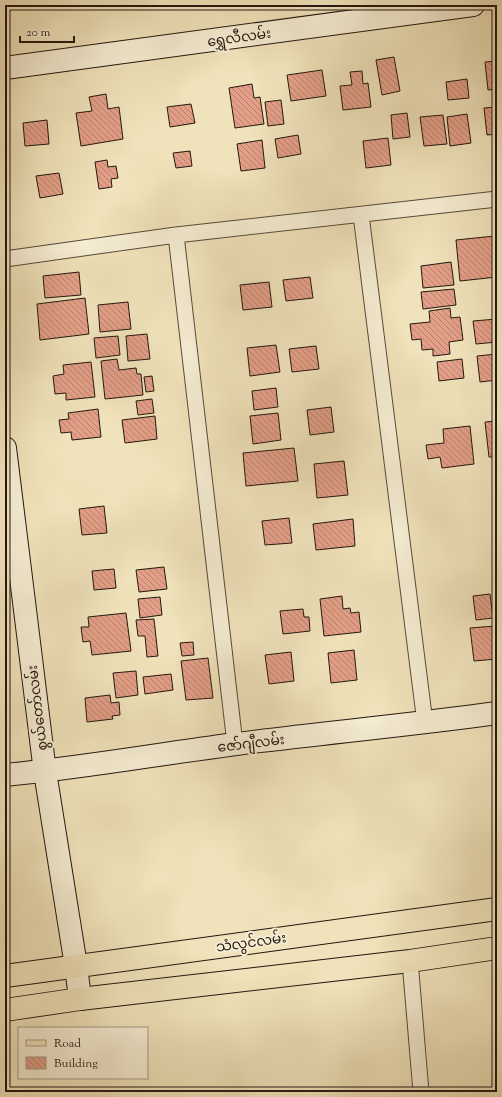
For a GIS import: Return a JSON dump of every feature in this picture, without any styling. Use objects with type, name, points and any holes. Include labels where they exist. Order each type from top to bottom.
[{"type":"main road","name":"သံလွင်လမ်း","points":[[5,976],[497,909]]},
{"type":"main road","points":[[5,1010],[80,999],[410,961],[497,948]]},
{"type":"street","name":"ရွှေလီလမ်း","points":[[5,68],[473,5]]},
{"type":"street","points":[[5,259],[176,235],[497,199]]},
{"type":"street","points":[[361,215],[425,723]]},
{"type":"street","points":[[176,235],[235,744]]},
{"type":"street","name":"စွယ်တော်လမ်း","points":[[5,448],[45,772],[80,999]]},
{"type":"street","name":"ဇော်ဂျီလမ်း","points":[[5,775],[45,772],[235,744],[425,723],[497,713]]},
{"type":"street","points":[[410,961],[421,1092]]},
{"type":"building","points":[[394,57],[400,91],[382,95],[376,60]]},
{"type":"building","points":[[497,61],[497,89],[488,90],[485,62]]},
{"type":"building","points":[[322,70],[326,96],[291,101],[287,75]]},
{"type":"building","points":[[362,71],[363,84],[368,83],[371,107],[343,110],[340,86],[352,85],[350,72]]},
{"type":"building","points":[[467,79],[469,98],[448,100],[446,82]]},
{"type":"building","points":[[252,84],[254,98],[260,97],[264,124],[235,128],[229,88]]},
{"type":"building","points":[[106,94],[108,109],[119,107],[123,139],[81,146],[76,113],[92,111],[89,97]]},
{"type":"building","points":[[281,100],[284,124],[268,126],[265,102]]},
{"type":"building","points":[[191,104],[195,123],[170,127],[167,107]]},
{"type":"building","points":[[497,107],[497,134],[487,135],[484,108]]},
{"type":"building","points":[[407,113],[410,137],[393,139],[391,115]]},
{"type":"building","points":[[467,114],[471,143],[450,146],[447,117]]},
{"type":"building","points":[[443,115],[447,144],[424,146],[420,117]]},
{"type":"building","points":[[47,120],[49,144],[25,146],[23,123]]},
{"type":"building","points":[[298,135],[301,154],[278,158],[275,139]]},
{"type":"building","points":[[388,138],[391,165],[366,168],[363,141]]},
{"type":"building","points":[[262,140],[265,168],[241,171],[237,144]]},
{"type":"building","points":[[190,151],[192,166],[176,168],[173,153]]},
{"type":"building","points":[[107,160],[108,167],[116,166],[118,178],[111,179],[112,187],[99,189],[95,162]]},
{"type":"building","points":[[59,173],[63,194],[40,198],[36,176]]},
{"type":"building","points":[[495,236],[497,277],[460,281],[456,240]]},
{"type":"building","points":[[451,262],[454,285],[423,288],[421,266]]},
{"type":"building","points":[[79,272],[81,295],[45,298],[43,276]]},
{"type":"building","points":[[310,277],[313,298],[286,301],[283,280]]},
{"type":"building","points":[[269,282],[272,307],[243,310],[240,285]]},
{"type":"building","points":[[454,289],[456,305],[423,309],[421,292]]},
{"type":"building","points":[[85,298],[89,334],[40,340],[37,304]]},
{"type":"building","points":[[128,302],[131,329],[100,332],[98,305]]},
{"type":"building","points":[[450,308],[451,318],[460,317],[463,340],[449,342],[450,354],[433,356],[433,349],[422,350],[421,339],[412,340],[410,324],[430,322],[429,311]]},
{"type":"building","points":[[497,319],[497,342],[476,344],[473,321]]},
{"type":"building","points":[[147,334],[150,359],[128,361],[126,336]]},
{"type":"building","points":[[118,336],[120,355],[96,358],[94,338]]},
{"type":"building","points":[[276,345],[280,372],[250,376],[247,348]]},
{"type":"building","points":[[316,346],[319,369],[292,372],[289,349]]},
{"type":"building","points":[[497,354],[497,380],[480,382],[477,356]]},
{"type":"building","points":[[117,359],[119,370],[136,368],[137,374],[141,374],[143,395],[105,399],[101,361]]},
{"type":"building","points":[[462,359],[464,378],[439,381],[437,362]]},
{"type":"building","points":[[91,362],[95,397],[66,400],[66,393],[55,394],[53,376],[64,374],[63,365]]},
{"type":"building","points":[[152,376],[154,391],[146,392],[144,377]]},
{"type":"building","points":[[276,388],[278,407],[254,410],[252,391]]},
{"type":"building","points":[[152,399],[154,413],[138,415],[136,401]]},
{"type":"building","points":[[331,407],[334,432],[310,435],[307,410]]},
{"type":"building","points":[[98,409],[101,437],[72,440],[71,432],[61,433],[59,420],[69,419],[68,413]]},
{"type":"building","points":[[278,413],[281,440],[253,444],[250,416]]},
{"type":"building","points":[[155,416],[157,439],[125,443],[122,420]]},
{"type":"building","points":[[497,421],[497,457],[489,457],[485,422]]},
{"type":"building","points":[[470,426],[474,464],[442,468],[440,457],[428,459],[426,445],[444,443],[443,429]]},
{"type":"building","points":[[294,448],[298,481],[246,486],[243,453]]},
{"type":"building","points":[[344,461],[348,495],[317,498],[314,464]]},
{"type":"building","points":[[104,506],[107,533],[82,535],[79,509]]},
{"type":"building","points":[[289,518],[292,543],[265,545],[262,521]]},
{"type":"building","points":[[353,519],[355,546],[316,550],[313,524]]},
{"type":"building","points":[[164,567],[167,589],[139,592],[136,570]]},
{"type":"building","points":[[114,569],[116,588],[94,590],[92,571]]},
{"type":"building","points":[[490,594],[493,618],[476,620],[473,596]]},
{"type":"building","points":[[342,596],[343,609],[350,608],[351,613],[359,612],[361,632],[324,636],[320,599]]},
{"type":"building","points":[[160,597],[162,615],[140,618],[138,599]]},
{"type":"building","points":[[303,609],[304,617],[309,617],[310,631],[283,634],[280,611]]},
{"type":"building","points":[[126,613],[131,651],[92,655],[90,641],[83,642],[81,627],[89,627],[88,617]]},
{"type":"building","points":[[154,619],[158,656],[147,657],[145,636],[138,636],[136,620]]},
{"type":"building","points":[[495,626],[497,659],[474,661],[470,628]]},
{"type":"building","points":[[193,642],[194,655],[182,656],[180,643]]},
{"type":"building","points":[[354,650],[357,680],[331,683],[328,653]]},
{"type":"building","points":[[291,652],[294,681],[269,684],[265,655]]},
{"type":"building","points":[[208,658],[213,698],[186,700],[181,661]]},
{"type":"building","points":[[136,671],[138,695],[116,698],[113,673]]},
{"type":"building","points":[[171,674],[173,690],[145,694],[143,677]]},
{"type":"building","points":[[110,695],[111,703],[119,702],[120,715],[112,716],[113,719],[87,722],[85,698]]}]
